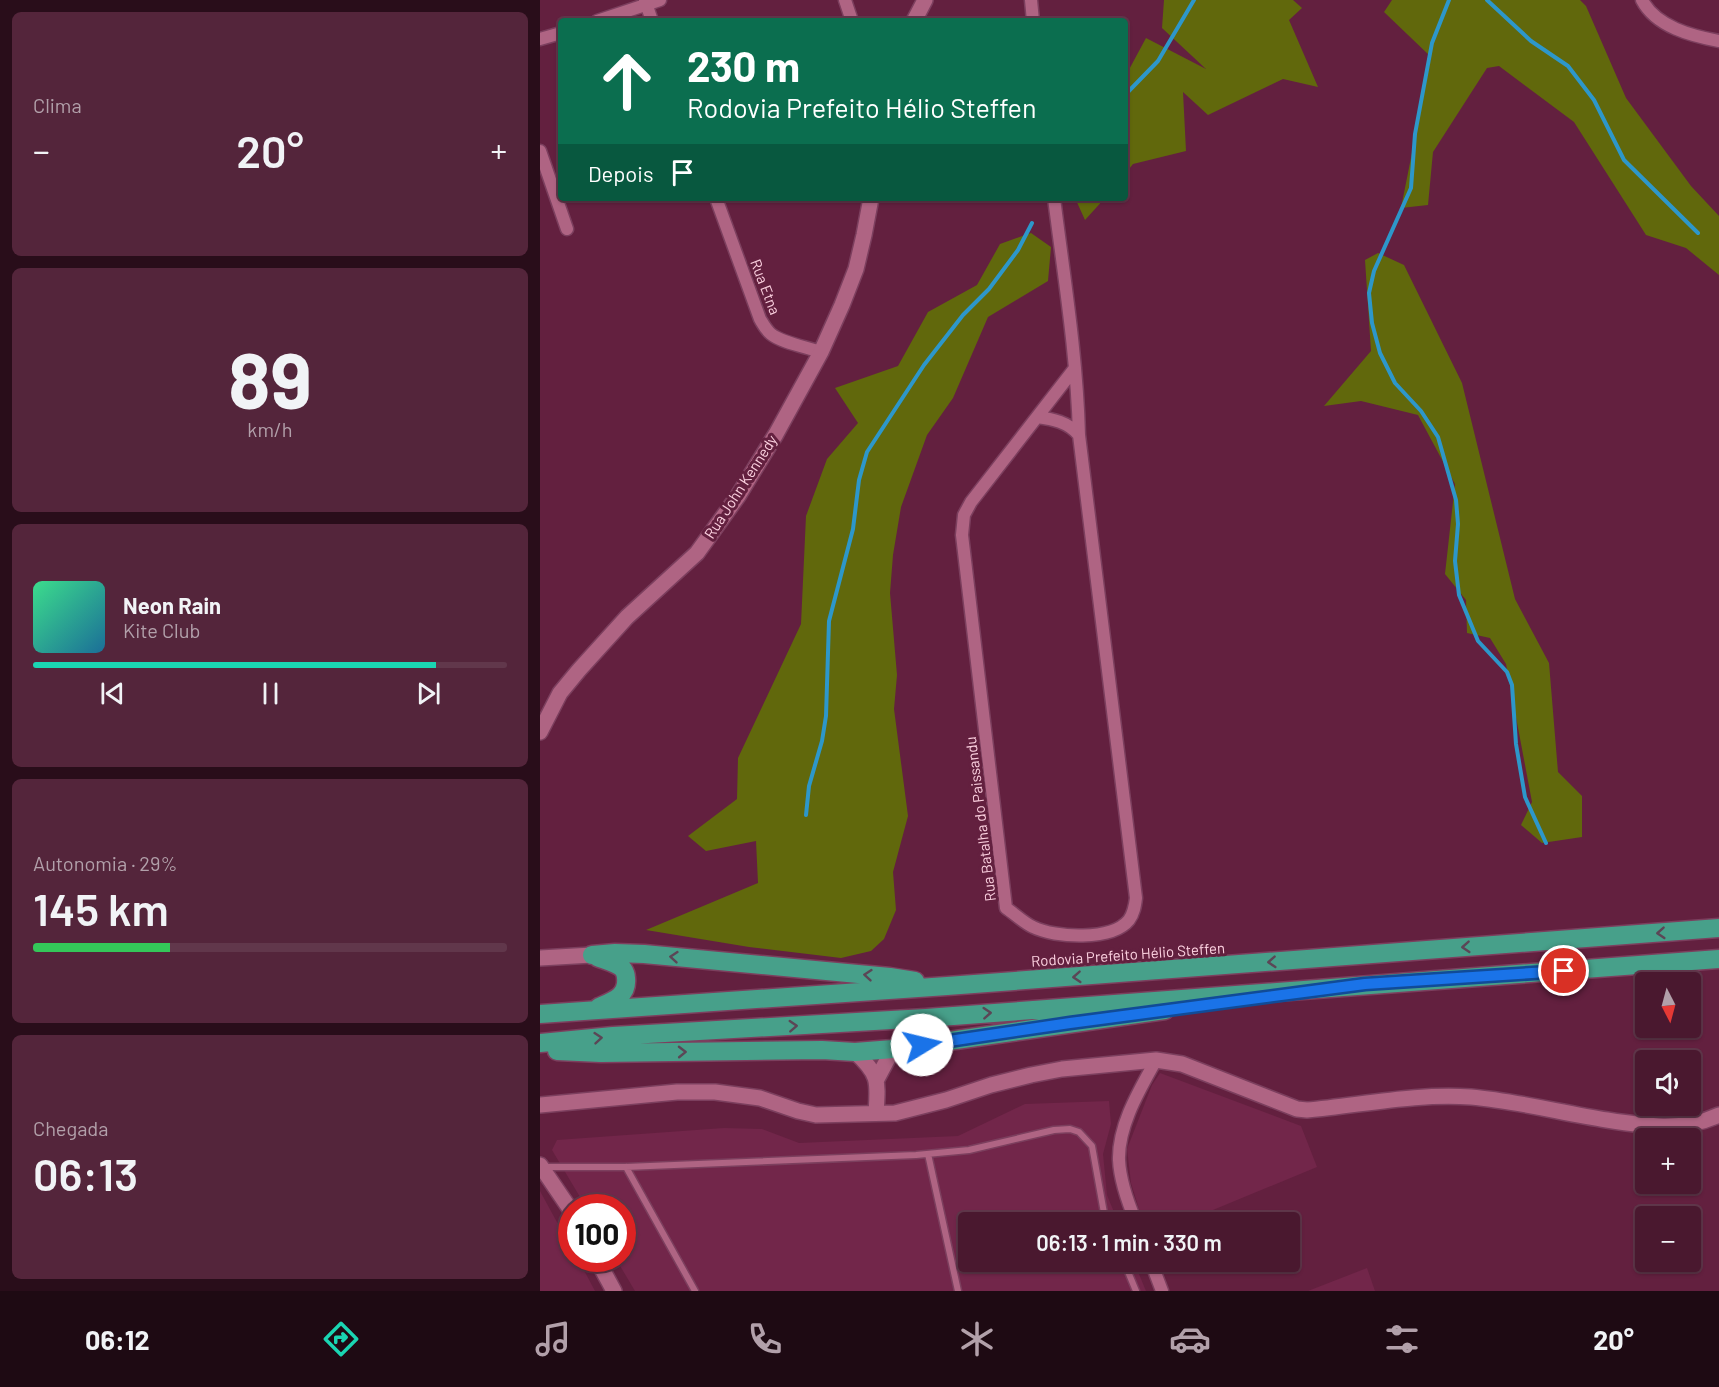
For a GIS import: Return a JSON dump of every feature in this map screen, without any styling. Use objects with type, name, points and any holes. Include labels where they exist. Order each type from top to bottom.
[{"type":"highway","name":"Rodovia Prefeito Hélio Steffen","points":[[540,1014],[1719,928]]},
{"type":"highway","points":[[592,955],[644,954],[890,977],[947,986]]},
{"type":"highway","points":[[588,1011],[614,1001],[626,988],[626,974],[622,967],[592,955]]},
{"type":"highway","points":[[540,1043],[926,1018],[1719,959]]},
{"type":"highway","points":[[540,1050],[601,1053],[822,1050],[855,1052],[893,1049],[1365,984]]},
{"type":"street","points":[[605,18],[660,0]]},
{"type":"street","points":[[845,0],[851,18]]},
{"type":"street","points":[[916,18],[925,0]]},
{"type":"street","points":[[1030,0],[1033,18]]},
{"type":"street","points":[[1642,0],[1655,16],[1673,28],[1697,38],[1719,41]]},
{"type":"street","points":[[646,3],[651,18]]},
{"type":"street","points":[[540,39],[558,34]]},
{"type":"street","points":[[540,151],[567,229]]},
{"type":"street","name":"Rua Etna","points":[[717,201],[765,329],[779,339],[821,352]]},
{"type":"street","name":"Rua John Kennedy","points":[[540,732],[560,693],[579,670],[627,617],[697,553],[738,496],[776,434],[821,352],[856,269],[870,201]]},
{"type":"street","name":"Rua Batalha do Paissandu","points":[[1054,201],[1075,368],[1079,435],[1136,898],[1135,909],[1123,925],[1085,936],[1061,935],[1033,927],[1006,908],[962,535],[964,515],[971,502],[1075,368]]},
{"type":"street","points":[[1036,417],[1060,422],[1073,428],[1079,435]]},
{"type":"street","points":[[540,958],[592,955]]},
{"type":"street","points":[[876,1113],[877,1079],[893,1049]]},
{"type":"street","points":[[855,1052],[877,1079]]},
{"type":"street","points":[[1133,1212],[1119,1159],[1121,1137],[1134,1099],[1156,1060]]},
{"type":"street","points":[[540,1105],[677,1092],[715,1092],[760,1098],[816,1115],[895,1113],[1031,1075],[1062,1069],[1156,1060],[1182,1064],[1297,1109],[1442,1097],[1500,1101],[1641,1125],[1681,1126],[1705,1121],[1719,1115]]},
{"type":"street","points":[[541,1166],[560,1194]]},
{"type":"street","points":[[604,1272],[614,1291]]},
{"type":"street","points":[[1155,1272],[1162,1291]]},
{"type":"lane","points":[[541,1166],[626,1167],[928,1154],[969,1150],[1054,1130],[1070,1129],[1079,1132],[1092,1146],[1104,1212]]},
{"type":"lane","points":[[928,1154],[958,1291]]},
{"type":"lane","points":[[626,1167],[695,1291]]},
{"type":"lane","points":[[1128,1272],[1136,1291]]},
{"type":"shaded area","points":[[1160,1073],[1301,1126],[1317,1167],[1208,1212],[1140,1212],[1131,1183],[1127,1149],[1152,1085]]},
{"type":"shaded area","points":[[1109,1101],[1111,1124],[1103,1154],[1107,1195],[1114,1212],[958,1212],[958,1272],[1138,1272],[1146,1291],[635,1291],[624,1272],[636,1272],[636,1194],[578,1194],[552,1150],[557,1140],[724,1128],[762,1129],[799,1143],[958,1136],[1025,1104]]},
{"type":"shaded area","points":[[540,1191],[558,1224],[558,1272],[585,1272],[595,1291],[540,1291]]},
{"type":"shaded area","points":[[1367,1268],[1375,1291],[1308,1291]]},
{"type":"green space","points":[[1164,0],[1293,0],[1302,8],[1289,20],[1318,87],[1283,79],[1208,115],[1183,92],[1186,151],[1133,164],[1128,170],[1128,71],[1146,38],[1206,69],[1162,28]]},
{"type":"green space","points":[[1392,0],[1580,0],[1586,6],[1626,98],[1691,186],[1719,216],[1719,275],[1686,248],[1646,235],[1574,122],[1499,66],[1487,68],[1433,152],[1428,205],[1401,208],[1431,57],[1384,12]]},
{"type":"green space","points":[[1076,201],[1102,201],[1085,220]]},
{"type":"green space","points":[[1031,233],[1051,247],[1048,281],[988,317],[953,398],[927,435],[901,507],[893,555],[890,593],[897,675],[894,709],[908,816],[893,872],[896,910],[884,939],[871,951],[841,958],[749,947],[646,930],[758,883],[756,841],[706,851],[688,836],[737,799],[738,758],[801,624],[806,516],[827,459],[858,423],[835,388],[898,366],[928,312],[977,285],[1000,244]]},
{"type":"green space","points":[[1378,253],[1404,265],[1462,383],[1515,599],[1549,663],[1558,772],[1582,796],[1582,837],[1542,843],[1521,825],[1532,802],[1506,664],[1490,638],[1467,633],[1466,600],[1445,574],[1455,484],[1418,415],[1361,401],[1324,406],[1371,351],[1365,260]]},
{"type":"waterway","points":[[1128,92],[1158,61],[1194,0]]},
{"type":"waterway","points":[[1449,0],[1432,43],[1415,134],[1411,188],[1374,271],[1369,293],[1372,323],[1380,353],[1395,383],[1421,411],[1438,437],[1456,500],[1458,524],[1455,561],[1459,595],[1478,641],[1507,672],[1512,685],[1516,744],[1525,797],[1546,843]]},
{"type":"waterway","points":[[1487,0],[1531,41],[1568,66],[1594,100],[1624,160],[1698,233]]},
{"type":"waterway","points":[[806,815],[809,786],[822,741],[826,716],[829,621],[853,529],[859,480],[867,452],[924,365],[963,315],[989,289],[1018,250],[1032,223]]},
{"type":"route","points":[[922,1045],[1365,984],[1564,971]]}]
